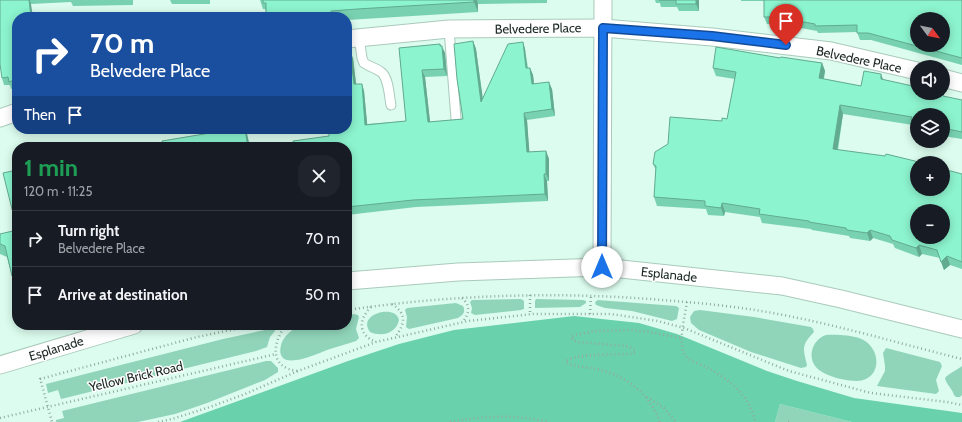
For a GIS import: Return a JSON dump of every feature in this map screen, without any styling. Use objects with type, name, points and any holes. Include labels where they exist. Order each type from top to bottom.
[{"type":"street","points":[[602,267],[603,0]]},
{"type":"street","name":"Belvedere Place","points":[[353,38],[449,29],[603,28],[712,36],[831,51],[910,69]]},
{"type":"street","points":[[950,80],[962,83]]},
{"type":"street","points":[[0,118],[12,114]]},
{"type":"street","name":"Esplanade","points":[[352,282],[458,272],[602,267],[782,286],[841,298],[962,329]]},
{"type":"street","name":"Esplanade","points":[[0,365],[118,330]]},
{"type":"lane","points":[[449,29],[456,119]]},
{"type":"lane","points":[[353,38],[364,63],[383,73],[386,78],[391,105]]},
{"type":"path","points":[[530,295],[530,314]]},
{"type":"path","points":[[352,309],[371,306],[462,298],[530,295],[591,296],[687,302],[755,310],[869,335],[962,359]]},
{"type":"path","points":[[590,314],[591,296]]},
{"type":"path","points":[[462,298],[466,301],[468,310],[468,315],[463,322]]},
{"type":"path","points":[[687,302],[682,338],[682,348],[687,357],[690,360],[716,372],[737,388],[752,411],[754,422]]},
{"type":"path","points":[[391,304],[400,311],[403,316],[401,328],[395,337]]},
{"type":"path","points":[[371,306],[363,318],[362,329],[365,336],[376,342]]},
{"type":"path","points":[[158,422],[172,419],[245,394],[298,371],[376,342],[463,322],[530,314],[611,314],[632,316],[684,328],[789,371],[871,393],[962,405]]},
{"type":"path","points":[[40,379],[197,337],[231,330]]},
{"type":"path","points":[[283,330],[277,341],[276,354],[278,361],[289,369],[298,371]]},
{"type":"path","points":[[676,422],[664,408],[646,397],[634,386],[602,371],[574,365],[566,361],[570,358],[579,356],[632,354],[635,352],[634,349],[626,346],[574,341],[571,337],[575,335],[596,331],[631,330],[682,338]]},
{"type":"path","name":"Yellow Brick Road","points":[[0,418],[276,354]]},
{"type":"path","points":[[35,355],[52,422]]},
{"type":"path","points":[[646,397],[660,422]]},
{"type":"path","points":[[450,422],[494,417],[536,419],[549,422]]},
{"type":"green space","points":[[521,299],[524,301],[524,309],[521,310],[475,315],[471,313],[472,308],[470,302],[472,300]]},
{"type":"green space","points":[[536,299],[583,300],[586,301],[586,303],[580,307],[535,308]]},
{"type":"green space","points":[[598,300],[676,306],[679,308],[677,319],[672,321],[632,311],[605,308],[596,305],[595,302]]},
{"type":"green space","points":[[456,303],[463,306],[464,310],[463,314],[458,318],[409,329],[406,327],[407,317],[405,310],[407,308]]},
{"type":"green space","points":[[700,310],[754,317],[811,327],[814,332],[807,340],[804,347],[806,367],[801,368],[751,352],[699,330],[691,323],[690,317],[694,311]]},
{"type":"green space","points":[[390,312],[395,314],[399,320],[397,325],[388,333],[379,334],[370,332],[367,325],[369,319],[375,314]]},
{"type":"green space","points":[[352,315],[358,315],[359,317],[356,329],[359,338],[356,341],[298,360],[284,359],[281,354],[281,345],[286,336],[292,330],[352,330]]},
{"type":"green space","points":[[574,316],[639,323],[677,334],[767,371],[797,381],[854,398],[962,413],[962,422],[852,422],[780,404],[775,422],[180,422],[399,344],[454,330]]},
{"type":"green space","points":[[265,330],[275,331],[270,337],[267,347],[256,351],[61,399],[58,390],[48,393],[46,384],[223,339]]},
{"type":"green space","points":[[826,335],[851,336],[867,342],[875,355],[875,369],[872,375],[865,379],[852,381],[832,377],[819,370],[812,361],[812,351],[817,341]]},
{"type":"green space","points":[[886,348],[940,362],[942,366],[936,380],[939,391],[936,394],[877,386],[885,371],[883,353]]},
{"type":"green space","points":[[271,361],[278,368],[278,372],[265,380],[175,414],[138,422],[56,422],[56,420],[64,418],[62,411]]},
{"type":"green space","points":[[962,366],[962,395],[960,397],[956,397],[945,378]]},
{"type":"green space","points":[[780,404],[852,422],[775,422]]},
{"type":"building","points":[[0,0],[29,0],[30,12],[12,12],[12,81],[9,82],[8,77],[2,78],[0,64]]},
{"type":"building","points":[[263,0],[474,0],[474,2],[331,12],[266,12],[266,3],[263,3]]},
{"type":"building","points":[[676,0],[696,0],[696,4],[676,4]]},
{"type":"building","points":[[764,0],[962,0],[962,58],[939,52],[950,52],[950,12],[910,12],[910,44],[868,33],[857,33],[857,25],[815,26],[815,24],[775,17],[764,17]]},
{"type":"building","points":[[473,41],[481,102],[508,44],[523,42],[526,68],[530,68],[532,84],[549,82],[552,109],[524,113],[527,152],[546,151],[546,174],[544,174],[545,194],[413,200],[352,206],[352,142],[293,141],[329,136],[329,134],[352,134],[352,68],[354,84],[362,84],[365,125],[406,121],[399,48],[440,44],[440,46],[442,46],[444,69],[422,70],[428,122],[463,119],[454,44]]},
{"type":"building","points":[[716,47],[780,58],[822,63],[819,78],[861,86],[864,71],[881,74],[881,79],[910,85],[910,100],[950,100],[950,97],[962,100],[962,132],[950,129],[950,108],[910,108],[910,117],[840,105],[833,149],[885,156],[886,154],[910,160],[910,196],[950,196],[950,171],[962,174],[962,262],[947,256],[941,262],[937,250],[919,245],[916,248],[892,240],[890,236],[870,230],[867,233],[809,221],[759,214],[760,209],[722,203],[721,208],[705,206],[705,201],[654,197],[656,166],[653,164],[655,152],[668,144],[670,117],[722,121],[722,118],[727,119],[736,72],[713,68]]},
{"type":"building","points":[[204,134],[246,134],[247,142],[162,142]]},
{"type":"building","points":[[12,171],[12,209],[3,173]]},
{"type":"building","points":[[12,231],[12,276],[5,246],[0,244],[0,234]]},
{"type":"route","points":[[602,267],[603,28],[712,36],[786,45]]}]
